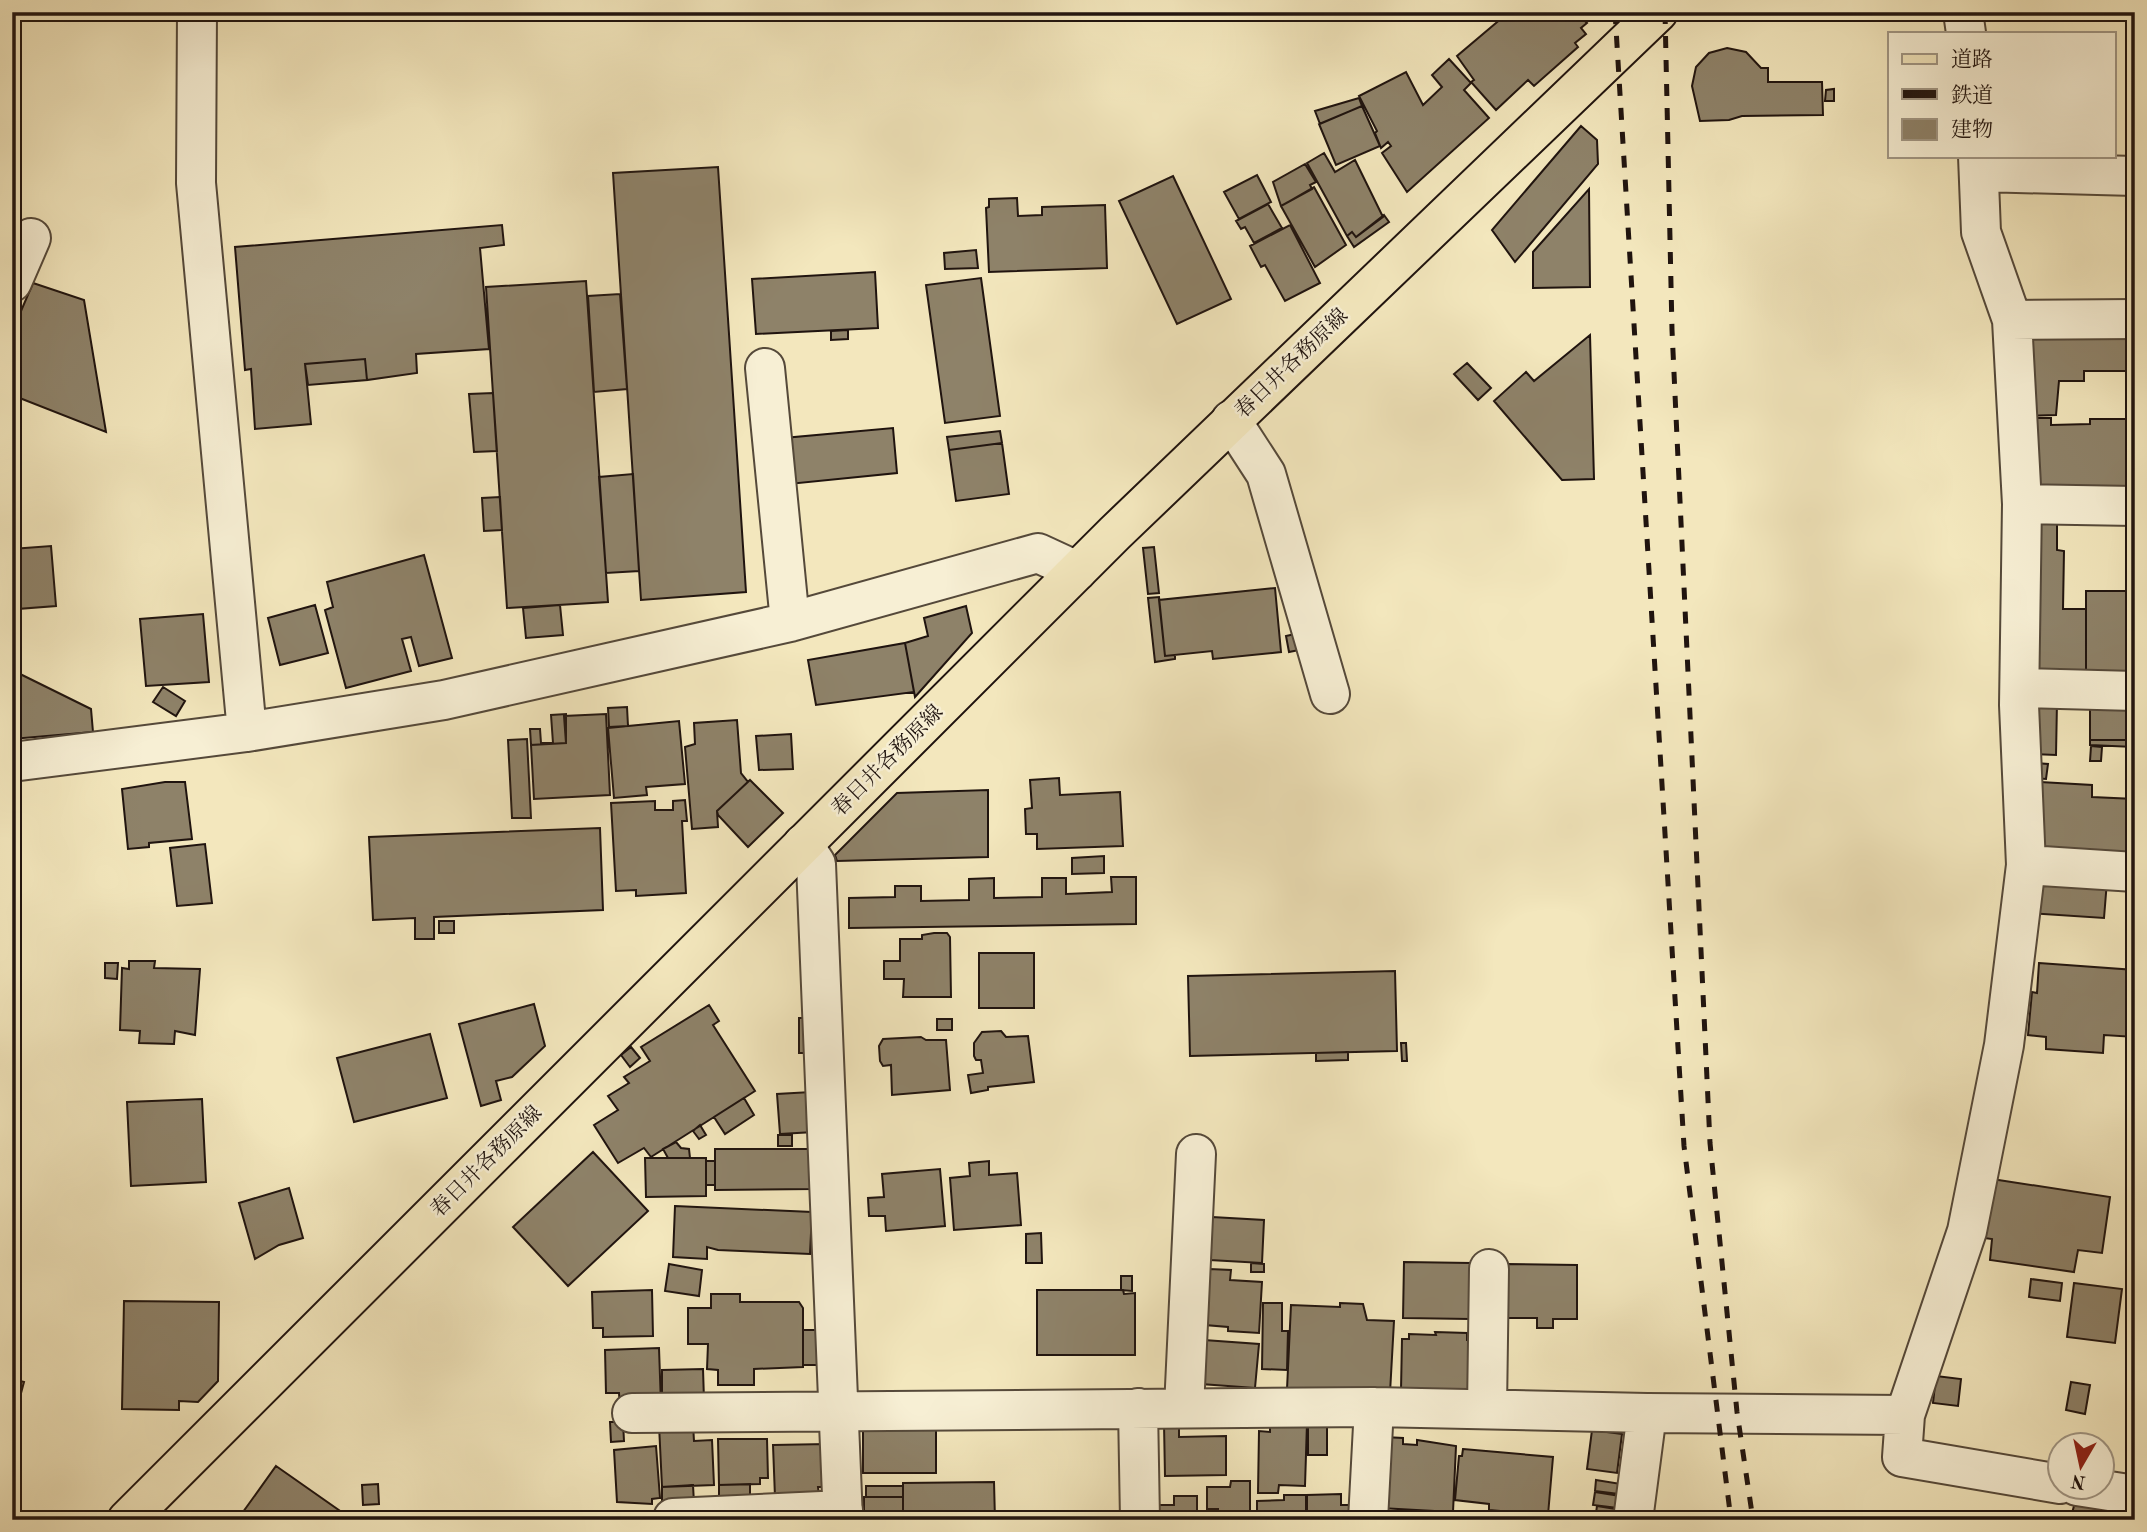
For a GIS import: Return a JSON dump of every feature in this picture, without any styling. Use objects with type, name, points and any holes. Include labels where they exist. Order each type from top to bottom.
[{"type":"main road","name":"春日井各務原線","points":[[127,1520],[1077,571],[1658,12]]},
{"type":"street","points":[[197,12],[196,183],[247,732]]},
{"type":"street","points":[[1963,12],[1966,32]]},
{"type":"street","points":[[2046,1482],[1902,1457],[1905,1415],[1967,1231],[2004,1045],[2026,865],[2021,688],[2022,505],[2012,320],[1981,232],[1979,164],[2135,176]]},
{"type":"street","points":[[12,282],[31,238]]},
{"type":"street","points":[[2012,320],[2135,319]]},
{"type":"street","points":[[765,368],[790,622]]},
{"type":"street","points":[[1231,420],[1266,474],[1330,694]]},
{"type":"street","points":[[2022,505],[2135,506]]},
{"type":"street","points":[[12,762],[247,732],[444,700],[790,622],[1038,553],[1077,571]]},
{"type":"street","points":[[2021,688],[2135,691]]},
{"type":"street","points":[[673,1518],[843,1515],[816,863],[803,844]]},
{"type":"street","points":[[2026,865],[2135,872]]},
{"type":"street","points":[[1184,1408],[1196,1154]]},
{"type":"street","points":[[1487,1409],[1489,1269]]},
{"type":"street","points":[[632,1413],[1374,1406],[1647,1413],[1905,1415]]},
{"type":"street","points":[[1368,1520],[1374,1406]]},
{"type":"street","points":[[1138,1408],[1140,1520]]},
{"type":"street","points":[[1633,1520],[1647,1413]]},
{"type":"street","points":[[2116,1491],[2135,1494]]},
{"type":"building","points":[[1509,12],[1583,12],[1586,16],[1583,19],[1587,23],[1581,28],[1586,34],[1575,43],[1578,47],[1534,86],[1528,80],[1496,110],[1471,82],[1474,80],[1457,56]]},
{"type":"building","points":[[1727,48],[1746,52],[1761,68],[1768,68],[1768,82],[1822,82],[1823,115],[1742,116],[1729,120],[1700,121],[1692,86],[1696,67],[1709,53]]},
{"type":"building","points":[[1449,59],[1471,83],[1464,90],[1489,118],[1407,192],[1382,153],[1391,146],[1388,142],[1381,148],[1375,133],[1377,131],[1359,96],[1406,72],[1423,105],[1442,87],[1432,75]]},
{"type":"building","points":[[1834,89],[1834,101],[1825,101],[1826,90]]},
{"type":"building","points":[[1359,98],[1362,106],[1320,124],[1315,111]]},
{"type":"building","points":[[1362,106],[1380,146],[1336,165],[1319,124]]},
{"type":"building","points":[[1581,126],[1597,140],[1598,164],[1515,262],[1492,230]]},
{"type":"building","points":[[1324,153],[1335,172],[1355,160],[1383,217],[1356,237],[1352,232],[1347,236],[1307,163]]},
{"type":"building","points":[[1305,164],[1316,182],[1310,185],[1312,189],[1281,206],[1273,182]]},
{"type":"building","points":[[718,167],[746,592],[641,600],[613,173]]},
{"type":"building","points":[[1257,175],[1271,202],[1239,219],[1224,192]]},
{"type":"building","points":[[1173,176],[1231,299],[1177,324],[1119,201]]},
{"type":"building","points":[[1314,187],[1346,245],[1315,267],[1281,206]]},
{"type":"building","points":[[1589,189],[1590,287],[1533,288],[1533,252]]},
{"type":"building","points":[[1017,198],[1018,216],[1042,215],[1042,207],[1105,205],[1107,268],[989,272],[986,208],[989,207],[989,199]]},
{"type":"building","points":[[1268,204],[1282,228],[1254,243],[1245,227],[1241,229],[1236,221]]},
{"type":"building","points":[[1384,215],[1389,222],[1354,247],[1347,236],[1352,232],[1356,237]]},
{"type":"building","points":[[502,225],[504,245],[480,248],[489,349],[416,354],[417,373],[367,380],[365,359],[305,364],[311,424],[255,429],[251,369],[245,370],[235,247]]},
{"type":"building","points":[[1290,225],[1320,283],[1285,301],[1265,265],[1261,267],[1250,246]]},
{"type":"building","points":[[976,250],[978,268],[945,269],[944,253]]},
{"type":"building","points":[[875,272],[878,328],[756,334],[752,279]]},
{"type":"building","points":[[981,278],[1000,416],[945,423],[926,285]]},
{"type":"building","points":[[586,281],[608,602],[507,608],[486,287]]},
{"type":"building","points":[[33,283],[84,300],[106,432],[12,395],[12,332]]},
{"type":"building","points":[[620,294],[627,389],[594,392],[588,296]]},
{"type":"building","points":[[2135,328],[2135,371],[2084,371],[2084,381],[2059,381],[2056,415],[2021,416],[2017,334]]},
{"type":"building","points":[[848,330],[848,339],[831,340],[831,331]]},
{"type":"building","points":[[1590,335],[1594,479],[1562,480],[1494,401],[1526,372],[1534,381]]},
{"type":"building","points":[[365,359],[367,380],[308,385],[305,364]]},
{"type":"building","points":[[1467,363],[1491,388],[1478,400],[1454,374]]},
{"type":"building","points":[[493,393],[497,451],[474,452],[469,394]]},
{"type":"building","points":[[2025,418],[2051,418],[2051,425],[2090,424],[2090,419],[2135,419],[2135,489],[2066,490],[2065,485],[2033,485]]},
{"type":"building","points":[[893,428],[897,473],[789,484],[784,438]]},
{"type":"building","points":[[1000,431],[1002,443],[949,450],[947,437]]},
{"type":"building","points":[[1002,443],[1009,494],[956,501],[949,450]]},
{"type":"building","points":[[633,474],[639,571],[606,573],[599,477]]},
{"type":"building","points":[[500,497],[502,530],[484,531],[482,498]]},
{"type":"building","points":[[2026,515],[2057,515],[2057,550],[2064,551],[2063,609],[2086,609],[2086,670],[2031,670]]},
{"type":"building","points":[[51,546],[56,606],[18,609],[18,612],[12,612],[12,549]]},
{"type":"building","points":[[1154,547],[1159,593],[1148,594],[1143,548]]},
{"type":"building","points":[[424,555],[452,658],[419,666],[411,637],[402,639],[411,671],[346,688],[325,610],[333,607],[327,582]]},
{"type":"building","points":[[1275,588],[1281,652],[1213,659],[1212,651],[1165,656],[1159,600]]},
{"type":"building","points":[[2086,591],[2135,591],[2135,680],[2086,676]]},
{"type":"building","points":[[1159,597],[1165,656],[1175,655],[1175,659],[1155,662],[1148,598]]},
{"type":"building","points":[[315,605],[328,653],[280,665],[268,618]]},
{"type":"building","points":[[560,605],[563,635],[526,638],[523,608]]},
{"type":"building","points":[[966,606],[972,633],[915,697],[905,643],[928,636],[924,618]]},
{"type":"building","points":[[203,614],[209,682],[146,686],[140,619]]},
{"type":"building","points":[[1295,634],[1299,650],[1289,652],[1286,636]]},
{"type":"building","points":[[905,643],[914,692],[816,705],[808,660]]},
{"type":"building","points":[[12,670],[91,709],[93,732],[12,739]]},
{"type":"building","points":[[163,687],[185,701],[176,716],[153,702]]},
{"type":"building","points":[[2031,701],[2057,702],[2056,755],[2029,754]]},
{"type":"building","points":[[2090,701],[2135,702],[2135,740],[2090,740]]},
{"type":"building","points":[[627,707],[628,726],[609,727],[608,708]]},
{"type":"building","points":[[566,714],[566,743],[531,745],[530,729],[540,729],[541,743],[553,743],[551,715]]},
{"type":"building","points":[[606,714],[610,795],[534,799],[531,745],[566,743],[564,716]]},
{"type":"building","points":[[737,720],[741,773],[748,782],[717,811],[718,827],[692,829],[685,747],[695,744],[694,723]]},
{"type":"building","points":[[679,721],[685,784],[646,787],[647,795],[614,798],[608,728]]},
{"type":"building","points":[[791,734],[793,769],[759,770],[756,736]]},
{"type":"building","points":[[527,739],[531,818],[512,818],[508,740]]},
{"type":"building","points":[[2090,740],[2134,740],[2134,747],[2090,745]]},
{"type":"building","points":[[2134,744],[2135,792],[2133,793]]},
{"type":"building","points":[[2091,746],[2102,747],[2101,761],[2090,761]]},
{"type":"building","points":[[2035,763],[2048,764],[2046,779],[2034,778]]},
{"type":"building","points":[[1059,778],[1060,795],[1120,792],[1123,846],[1037,849],[1037,834],[1026,834],[1025,809],[1032,808],[1030,780]]},
{"type":"building","points":[[750,780],[783,813],[748,847],[717,811]]},
{"type":"building","points":[[165,782],[185,782],[192,839],[149,843],[149,847],[128,849],[122,789]]},
{"type":"building","points":[[2040,782],[2092,785],[2092,797],[2135,799],[2135,859],[2032,854]]},
{"type":"building","points":[[988,790],[988,857],[837,861],[835,855],[897,793]]},
{"type":"building","points":[[685,800],[687,821],[682,821],[686,893],[636,896],[636,890],[616,891],[611,803],[655,801],[655,810],[673,810],[673,801]]},
{"type":"building","points":[[600,828],[603,910],[434,917],[434,939],[415,939],[415,918],[373,920],[369,837]]},
{"type":"building","points":[[205,844],[212,903],[177,906],[170,848]]},
{"type":"building","points":[[1104,856],[1104,873],[1072,874],[1072,858]]},
{"type":"building","points":[[2033,875],[2107,881],[2104,918],[2029,913]]},
{"type":"building","points":[[1111,877],[1136,877],[1136,924],[849,928],[849,898],[895,897],[895,886],[921,886],[921,901],[969,900],[969,879],[994,878],[994,898],[1042,897],[1042,878],[1066,878],[1066,894],[1112,892]]},
{"type":"building","points":[[439,921],[454,921],[454,933],[439,933]]},
{"type":"building","points":[[947,933],[950,937],[951,997],[903,997],[904,979],[884,979],[884,961],[900,961],[900,939],[922,939],[922,935]]},
{"type":"building","points":[[979,953],[1034,953],[1034,1008],[979,1008]]},
{"type":"building","points":[[129,961],[155,961],[154,968],[200,969],[195,1035],[175,1031],[174,1044],[139,1043],[140,1031],[120,1030],[122,968],[129,969]]},
{"type":"building","points":[[105,963],[118,963],[117,979],[105,978]]},
{"type":"building","points":[[2039,963],[2135,970],[2135,1037],[2104,1035],[2103,1053],[2046,1049],[2046,1037],[2028,1035],[2032,992],[2037,993]]},
{"type":"building","points":[[1395,971],[1397,1051],[1190,1056],[1188,976]]},
{"type":"building","points":[[534,1004],[545,1046],[512,1077],[496,1081],[501,1100],[481,1106],[459,1024]]},
{"type":"building","points":[[709,1005],[719,1021],[713,1025],[755,1091],[651,1157],[644,1148],[618,1163],[594,1125],[618,1110],[608,1096],[629,1083],[624,1077],[650,1061],[641,1047]]},
{"type":"building","points":[[799,1018],[810,1018],[810,1053],[799,1053]]},
{"type":"building","points":[[937,1019],[952,1019],[952,1030],[937,1030]]},
{"type":"building","points":[[1001,1031],[1006,1037],[1028,1036],[1034,1082],[988,1087],[988,1090],[971,1093],[968,1075],[983,1073],[981,1060],[976,1060],[974,1056],[974,1043],[982,1032]]},
{"type":"building","points":[[430,1034],[447,1098],[354,1122],[337,1058]]},
{"type":"building","points":[[921,1037],[926,1040],[946,1040],[950,1090],[892,1095],[891,1065],[883,1066],[879,1046],[883,1039]]},
{"type":"building","points":[[1401,1043],[1406,1043],[1407,1061],[1402,1061]]},
{"type":"building","points":[[631,1047],[640,1058],[630,1067],[621,1055]]},
{"type":"building","points":[[1348,1052],[1348,1060],[1316,1061],[1316,1053]]},
{"type":"building","points":[[811,1092],[814,1132],[780,1134],[777,1094]]},
{"type":"building","points":[[744,1098],[754,1115],[725,1134],[714,1117]]},
{"type":"building","points":[[202,1099],[206,1182],[131,1186],[127,1102]]},
{"type":"building","points":[[700,1125],[706,1135],[699,1139],[693,1131]]},
{"type":"building","points":[[778,1135],[792,1135],[792,1146],[778,1146]]},
{"type":"building","points":[[676,1142],[681,1148],[689,1149],[690,1158],[668,1158],[663,1149]]},
{"type":"building","points":[[715,1149],[813,1149],[814,1189],[715,1190]]},
{"type":"building","points":[[593,1152],[648,1211],[568,1286],[513,1227]]},
{"type":"building","points":[[645,1158],[706,1158],[706,1196],[646,1197]]},
{"type":"building","points":[[706,1161],[715,1161],[715,1185],[706,1185]]},
{"type":"building","points":[[989,1161],[989,1175],[1017,1173],[1021,1225],[954,1230],[950,1178],[970,1176],[969,1163]]},
{"type":"building","points":[[940,1169],[945,1226],[886,1231],[885,1216],[869,1216],[868,1198],[884,1197],[882,1174]]},
{"type":"building","points":[[1992,1179],[2110,1197],[2102,1253],[2078,1250],[2074,1272],[1990,1260],[1992,1239],[1984,1238]]},
{"type":"building","points":[[289,1188],[303,1238],[279,1245],[255,1259],[239,1203]]},
{"type":"building","points":[[675,1206],[812,1212],[810,1254],[718,1250],[707,1247],[707,1259],[673,1257]]},
{"type":"building","points":[[1212,1217],[1264,1220],[1262,1263],[1210,1260]]},
{"type":"building","points":[[1041,1233],[1042,1263],[1026,1263],[1026,1234]]},
{"type":"building","points":[[1404,1262],[1471,1263],[1470,1319],[1403,1318]]},
{"type":"building","points":[[1251,1263],[1264,1264],[1264,1272],[1251,1272]]},
{"type":"building","points":[[669,1264],[702,1270],[699,1296],[665,1291]]},
{"type":"building","points":[[1507,1264],[1577,1265],[1577,1319],[1553,1319],[1553,1328],[1537,1328],[1537,1318],[1507,1318]]},
{"type":"building","points":[[1209,1269],[1231,1270],[1230,1280],[1262,1282],[1259,1333],[1228,1331],[1228,1327],[1205,1325]]},
{"type":"building","points":[[1121,1276],[1132,1276],[1132,1291],[1121,1290]]},
{"type":"building","points":[[2031,1279],[2062,1283],[2060,1301],[2029,1297]]},
{"type":"building","points":[[2074,1283],[2122,1289],[2115,1343],[2067,1337]]},
{"type":"building","points":[[652,1290],[653,1336],[603,1337],[603,1328],[593,1328],[592,1292]]},
{"type":"building","points":[[1037,1290],[1123,1290],[1124,1294],[1135,1293],[1135,1355],[1037,1355]]},
{"type":"building","points":[[711,1294],[740,1294],[740,1302],[799,1302],[803,1308],[803,1367],[754,1369],[754,1385],[718,1385],[718,1370],[707,1369],[708,1344],[688,1344],[688,1308],[711,1308]]},
{"type":"building","points":[[124,1301],[219,1302],[218,1381],[198,1402],[179,1401],[179,1410],[122,1409]]},
{"type":"building","points":[[1263,1303],[1282,1303],[1282,1331],[1288,1331],[1287,1370],[1262,1369]]},
{"type":"building","points":[[1340,1303],[1363,1304],[1367,1320],[1394,1321],[1390,1393],[1287,1389],[1291,1305],[1340,1307]]},
{"type":"building","points":[[803,1330],[819,1330],[818,1365],[803,1365]]},
{"type":"building","points":[[1435,1332],[1467,1333],[1467,1340],[1471,1340],[1469,1391],[1401,1390],[1402,1339],[1409,1339],[1409,1334],[1436,1335]]},
{"type":"building","points":[[1204,1340],[1259,1344],[1255,1388],[1201,1384]]},
{"type":"building","points":[[659,1348],[661,1405],[620,1407],[619,1393],[606,1393],[605,1350]]},
{"type":"building","points":[[703,1369],[704,1400],[662,1401],[662,1370]]},
{"type":"building","points":[[1936,1376],[1961,1379],[1958,1406],[1933,1403]]},
{"type":"building","points":[[12,1379],[24,1382],[12,1427]]},
{"type":"building","points":[[2071,1382],[2090,1385],[2085,1414],[2066,1410]]},
{"type":"building","points":[[610,1422],[623,1422],[624,1441],[611,1442]]},
{"type":"building","points":[[1270,1422],[1307,1423],[1305,1486],[1279,1485],[1278,1493],[1258,1493],[1259,1431],[1270,1432]]},
{"type":"building","points":[[1308,1423],[1327,1423],[1327,1455],[1308,1455]]},
{"type":"building","points":[[693,1424],[694,1441],[712,1440],[714,1485],[662,1487],[659,1425]]},
{"type":"building","points":[[1164,1424],[1179,1424],[1179,1437],[1226,1436],[1226,1475],[1165,1476]]},
{"type":"building","points":[[863,1430],[936,1430],[936,1473],[863,1473]]},
{"type":"building","points":[[1592,1430],[1622,1434],[1617,1473],[1587,1469]]},
{"type":"building","points":[[1384,1437],[1403,1438],[1403,1444],[1417,1445],[1417,1440],[1456,1446],[1453,1512],[1380,1508]]},
{"type":"building","points":[[718,1439],[767,1439],[768,1478],[760,1478],[760,1484],[719,1485]]},
{"type":"building","points":[[827,1444],[826,1487],[818,1487],[819,1496],[775,1497],[773,1445]]},
{"type":"building","points":[[656,1446],[660,1498],[652,1499],[652,1504],[617,1502],[614,1450]]},
{"type":"building","points":[[1463,1449],[1553,1457],[1548,1515],[1489,1510],[1489,1504],[1455,1500],[1459,1456],[1462,1456]]},
{"type":"building","points":[[276,1466],[353,1520],[254,1520],[243,1512]]},
{"type":"building","points":[[1596,1480],[1621,1484],[1619,1494],[1595,1491]]},
{"type":"building","points":[[1231,1481],[1250,1481],[1250,1520],[1218,1520],[1218,1509],[1207,1509],[1207,1487],[1230,1487]]},
{"type":"building","points":[[994,1482],[995,1520],[903,1520],[903,1483]]},
{"type":"building","points":[[378,1484],[379,1504],[363,1505],[362,1485]]},
{"type":"building","points":[[750,1484],[750,1499],[719,1500],[719,1485]]},
{"type":"building","points":[[693,1485],[694,1503],[662,1504],[662,1487]]},
{"type":"building","points":[[866,1486],[903,1486],[903,1497],[866,1497]]},
{"type":"building","points":[[1595,1492],[1620,1496],[1618,1508],[1593,1505]]},
{"type":"building","points":[[1341,1494],[1341,1505],[1355,1505],[1361,1520],[1307,1520],[1307,1495]]},
{"type":"building","points":[[1284,1495],[1306,1495],[1306,1520],[1257,1520],[1257,1501],[1284,1500]]},
{"type":"building","points":[[1174,1496],[1197,1496],[1197,1520],[1157,1520],[1157,1505],[1174,1505]]},
{"type":"building","points":[[864,1497],[903,1497],[903,1520],[864,1520]]},
{"type":"building","points":[[2076,1500],[2110,1501],[2105,1520],[2070,1520]]},
{"type":"building","points":[[1597,1506],[1622,1510],[1620,1520],[1595,1520]]},
{"type":"railway","points":[[1615,12],[1684,1146],[1731,1520]]},
{"type":"railway","points":[[1665,12],[1672,330],[1710,1143],[1737,1412],[1753,1520]]}]
